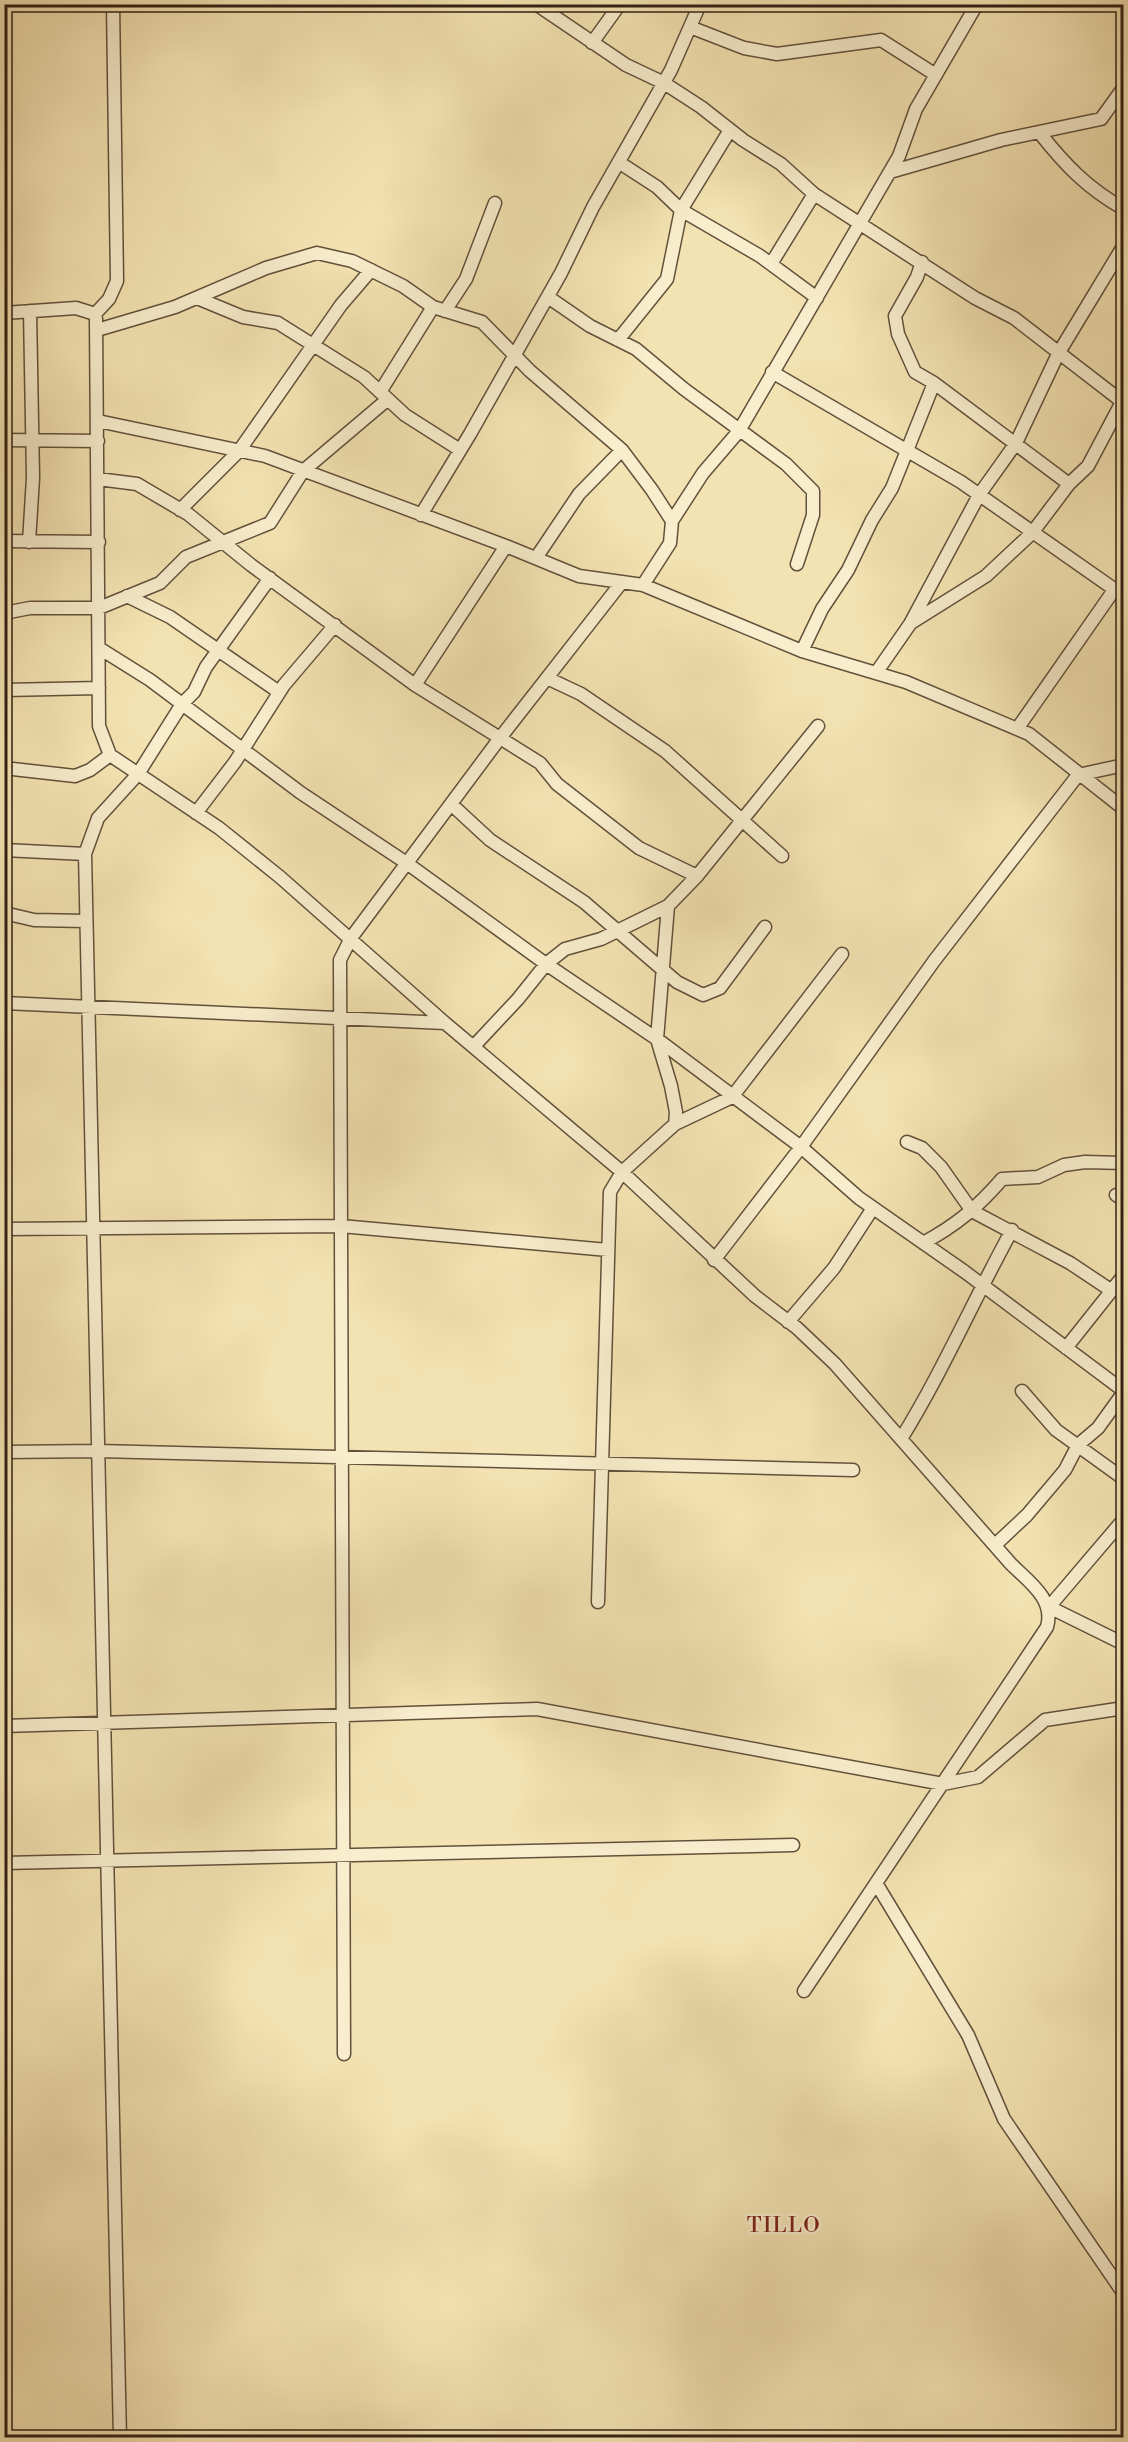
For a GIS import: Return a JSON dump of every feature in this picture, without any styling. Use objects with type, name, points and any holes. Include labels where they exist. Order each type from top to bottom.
[{"type":"street","points":[[95,314],[109,299],[117,281],[112,4]]},
{"type":"street","points":[[536,4],[626,65],[664,83],[781,164],[814,194],[975,298],[1014,318],[1058,354],[1123,401],[1088,466],[1069,484],[1032,533],[986,576],[910,624]]},
{"type":"street","points":[[592,44],[620,4]]},
{"type":"street","points":[[421,515],[460,450],[513,353],[548,297],[593,207],[664,83],[700,4]]},
{"type":"street","points":[[643,585],[670,543],[672,521],[703,473],[739,432],[772,372],[862,223],[899,156],[916,109],[972,6]]},
{"type":"street","points":[[690,27],[744,48],[777,54],[881,40],[936,75]]},
{"type":"street","points":[[890,172],[948,154],[1101,119],[1124,87]]},
{"type":"street","points":[[618,340],[667,279],[681,210],[730,130]]},
{"type":"street","points":[[1039,132],[1069,171],[1104,198],[1124,209]]},
{"type":"street","points":[[620,163],[657,187],[681,210],[771,264],[817,298]]},
{"type":"street","points":[[771,264],[814,194]]},
{"type":"street","points":[[4,613],[30,608],[99,608],[160,583],[186,557],[270,523],[303,471],[384,395],[439,309],[466,279],[495,203]]},
{"type":"street","points":[[876,673],[910,624],[979,495],[1016,443],[1058,354],[1124,244]]},
{"type":"street","points":[[97,330],[176,307],[266,268],[317,253],[352,261],[403,286],[439,309],[482,322],[513,353],[622,450],[672,521]]},
{"type":"street","points":[[922,262],[917,278],[896,316],[898,333],[915,372],[934,383],[1069,484]]},
{"type":"street","points":[[180,510],[239,451],[341,305],[371,270]]},
{"type":"street","points":[[548,297],[590,326],[636,349],[739,432],[786,464],[813,491],[813,515],[797,564]]},
{"type":"street","points":[[196,298],[243,317],[278,323],[364,377],[405,415],[460,450]]},
{"type":"street","points":[[4,314],[76,308],[95,314]]},
{"type":"street","points":[[29,542],[33,477],[30,440],[30,311]]},
{"type":"street","points":[[95,314],[98,421],[99,726],[110,755],[238,843],[351,938],[444,1023],[622,1172],[714,1260],[789,1322],[835,1364],[1042,1595],[1049,1607],[1050,1616],[1047,1627],[804,1992]]},
{"type":"street","points":[[772,372],[979,495],[1119,593],[1017,729]]},
{"type":"street","points":[[802,651],[822,609],[848,570],[872,520],[892,488],[934,383]]},
{"type":"street","points":[[98,421],[265,456],[506,546],[579,576],[643,585],[802,651],[916,686],[1029,734],[1078,775],[1124,809]]},
{"type":"street","points":[[4,440],[98,441]]},
{"type":"street","points":[[536,558],[579,494],[622,450]]},
{"type":"street","points":[[98,479],[137,484],[180,510],[415,685],[540,763],[557,784],[639,848],[697,876]]},
{"type":"street","points":[[4,541],[99,542]]},
{"type":"street","points":[[415,685],[506,546]]},
{"type":"street","points":[[120,2438],[85,854],[98,818],[138,774],[182,704],[194,692],[218,651],[270,578]]},
{"type":"street","points":[[344,2054],[340,960],[351,938],[621,582]]},
{"type":"street","points":[[127,596],[170,617],[279,692]]},
{"type":"street","points":[[196,813],[242,750],[279,692],[335,625]]},
{"type":"street","points":[[99,648],[182,704],[242,750],[657,1040],[801,1146],[873,1208],[982,1285],[1124,1392],[1098,1428],[1078,1445],[1065,1470],[1027,1515],[995,1545]]},
{"type":"street","points":[[547,678],[581,694],[665,751],[782,856]]},
{"type":"street","points":[[4,690],[99,688]]},
{"type":"street","points":[[474,1046],[546,964],[565,949],[601,939],[668,906],[697,876],[818,726]]},
{"type":"street","points":[[4,768],[75,776],[90,770],[110,755]]},
{"type":"street","points":[[714,1260],[801,1146],[934,962],[1078,775],[1124,765]]},
{"type":"street","points":[[451,804],[490,840],[584,902],[677,982],[704,994],[720,988],[765,927]]},
{"type":"street","points":[[4,850],[85,854]]},
{"type":"street","points":[[668,906],[657,1040],[671,1086],[676,1112],[675,1124]]},
{"type":"street","points":[[4,913],[34,920],[86,921]]},
{"type":"street","points":[[598,1602],[610,1192],[622,1172],[675,1124],[732,1097],[842,954]]},
{"type":"street","points":[[4,1003],[444,1023]]},
{"type":"street","points":[[907,1142],[922,1148],[941,1167],[972,1211],[1012,1230],[1070,1263],[1112,1291]]},
{"type":"street","points":[[923,1243],[951,1228],[972,1211],[1002,1179],[1038,1178],[1064,1166],[1085,1162],[1124,1163]]},
{"type":"street","points":[[789,1322],[834,1268],[873,1208]]},
{"type":"street","points":[[4,1229],[341,1226],[608,1250]]},
{"type":"street","points":[[901,1439],[959,1338],[982,1285],[1012,1230]]},
{"type":"street","points":[[1066,1348],[1124,1275]]},
{"type":"street","points":[[1022,1391],[1056,1430],[1124,1479]]},
{"type":"street","points":[[4,1452],[98,1451],[853,1470]]},
{"type":"street","points":[[1049,1607],[1124,1519]]},
{"type":"street","points":[[1049,1607],[1124,1644]]},
{"type":"street","points":[[4,1726],[537,1709],[943,1784],[978,1777],[1045,1720],[1124,1708]]},
{"type":"street","points":[[4,1863],[793,1845]]},
{"type":"street","points":[[876,1883],[968,2035],[1004,2119],[1124,2294]]},
{"type":"district","name":"TILLO","points":[[784,2225]]}]
